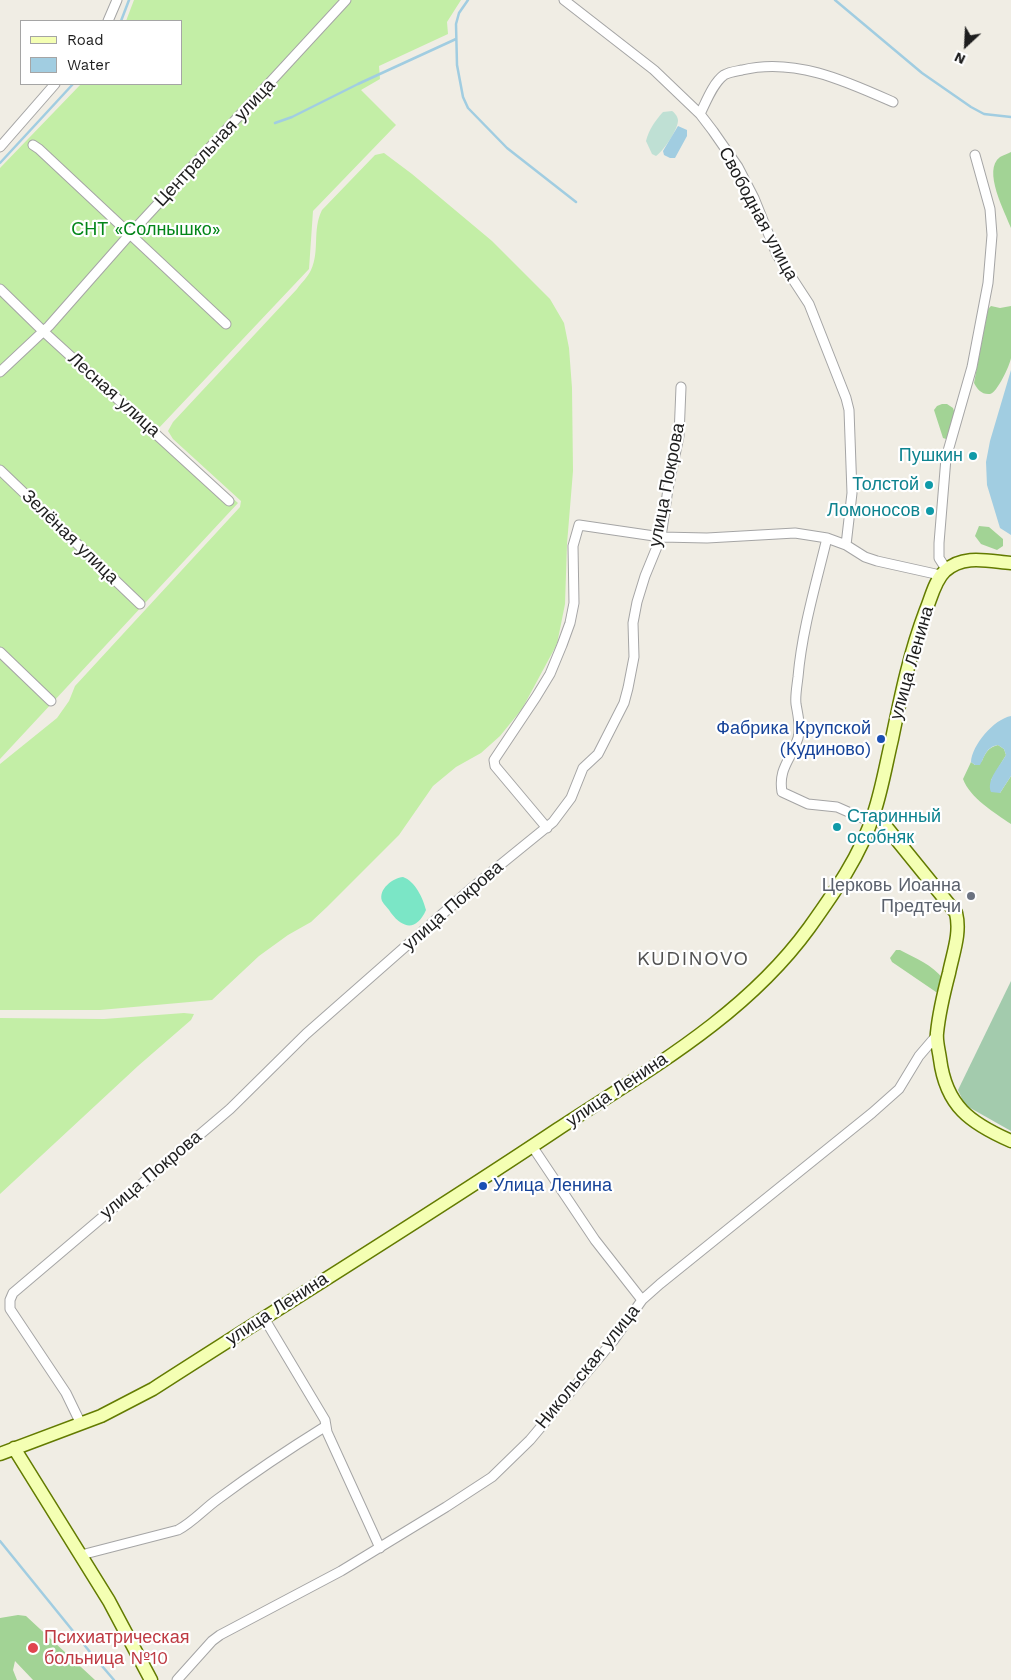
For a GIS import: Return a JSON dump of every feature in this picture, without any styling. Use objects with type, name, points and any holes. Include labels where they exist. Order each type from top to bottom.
[{"type":"main road","points":[[943,572],[955,563],[965,559],[1011,563]]},
{"type":"main road","name":"улица Ленина","points":[[0,1454],[120,1408],[153,1389],[532,1146],[714,1025],[776,969],[823,909],[851,865],[873,817],[913,647],[943,572]]},
{"type":"main road","points":[[873,817],[956,913],[959,922],[958,936],[942,1000],[937,1035],[942,1073],[949,1094],[961,1110],[980,1125],[1011,1141]]},
{"type":"main road","points":[[14,1448],[109,1601],[151,1680]]},
{"type":"street","points":[[108,20],[117,0]]},
{"type":"street","name":"Центральная улица","points":[[0,372],[43,331],[346,0]]},
{"type":"street","name":"Свободная улица","points":[[564,0],[654,70],[700,114],[738,168],[754,198],[777,255],[809,304],[849,410],[852,493],[846,545]]},
{"type":"street","points":[[700,114],[717,82],[724,76],[753,67],[795,67],[860,87],[893,102]]},
{"type":"street","points":[[0,148],[54,85]]},
{"type":"street","points":[[32,145],[39,149],[131,233],[226,324]]},
{"type":"street","points":[[547,828],[495,766],[494,760],[550,674],[570,623],[574,603],[573,546],[579,525],[661,537],[707,538],[795,533],[827,538],[846,545],[865,557],[877,561],[943,572],[939,558],[939,543],[946,458],[972,367],[988,283],[992,235],[990,210],[975,155]]},
{"type":"street","name":"Лесная улица","points":[[0,289],[228,501]]},
{"type":"street","name":"улица Покрова","points":[[81,1424],[66,1393],[10,1309],[10,1300],[13,1293],[230,1109],[306,1034],[473,887],[547,828],[572,798],[583,768],[598,754],[624,702],[634,657],[633,623],[637,602],[645,576],[661,537],[668,489],[679,436],[681,387]]},
{"type":"street","name":"Зелёная улица","points":[[0,470],[140,604]]},
{"type":"street","points":[[827,538],[806,625],[798,676],[796,703],[799,715],[798,739],[781,775],[782,792],[808,804],[820,807],[837,807],[873,817]]},
{"type":"street","points":[[0,652],[51,701]]},
{"type":"street","name":"Никольская улица","points":[[177,1680],[212,1640],[220,1634],[341,1571],[468,1493],[502,1468],[530,1440],[582,1379],[613,1341],[642,1300],[681,1265],[767,1198],[899,1089],[918,1056],[937,1035]]},
{"type":"street","points":[[532,1146],[594,1240],[642,1300]]},
{"type":"street","points":[[264,1318],[325,1420],[327,1432],[380,1548]]},
{"type":"street","points":[[81,1555],[178,1530],[224,1495],[326,1426]]},
{"type":"green space","name":"СНТ «Солнышко»","points":[[134,0],[461,0],[447,22],[448,34],[379,66],[380,79],[361,90],[396,125],[313,211],[309,269],[157,430],[238,503],[0,759],[0,168],[80,85],[182,85],[182,20],[126,20]]},
{"type":"green space","points":[[1011,152],[1011,228],[996,191],[993,171],[995,163],[1000,157]]},
{"type":"green space","points":[[384,153],[492,241],[550,299],[564,323],[569,348],[572,388],[573,471],[567,544],[565,604],[557,644],[522,709],[500,736],[481,753],[456,767],[433,786],[399,835],[311,922],[288,935],[259,956],[212,1000],[100,1010],[0,1010],[0,764],[57,718],[69,701],[75,686],[240,507],[241,501],[173,439],[168,431],[173,422],[306,278],[314,263],[317,225],[322,210],[375,155]]},
{"type":"green space","points":[[991,306],[1000,308],[1011,306],[1011,358],[1006,372],[996,389],[990,394],[985,394],[974,383],[988,309]]},
{"type":"green space","points":[[942,404],[947,404],[953,408],[955,414],[946,439],[943,438],[934,410]]},
{"type":"green space","points":[[979,526],[989,527],[1003,539],[1003,546],[997,550],[981,544],[975,536]]},
{"type":"green space","points":[[998,745],[1004,749],[1006,755],[991,780],[1000,793],[1011,776],[1011,824],[977,799],[966,786],[963,779],[971,762],[975,765],[982,761],[984,755],[992,747]]},
{"type":"green space","points":[[403,877],[418,890],[426,910],[419,921],[410,925],[405,925],[396,919],[381,897],[387,885],[395,879]]},
{"type":"green space","points":[[896,950],[900,950],[923,962],[939,974],[943,979],[940,991],[936,992],[892,962],[890,958]]},
{"type":"green space","points":[[1011,981],[1011,1131],[965,1105],[958,1090]]},
{"type":"green space","points":[[184,1013],[194,1014],[191,1020],[138,1066],[0,1194],[0,1018],[104,1019]]},
{"type":"green space","name":"Психиатрическая больница №10","points":[[18,1615],[26,1616],[95,1680],[33,1680],[15,1661],[13,1670],[17,1680],[0,1680],[0,1618]]},
{"type":"shaded area","points":[[672,111],[677,118],[677,125],[670,140],[656,156],[652,154],[646,141],[647,137],[663,112]]},
{"type":"water","points":[[678,126],[687,130],[687,136],[675,158],[670,158],[664,155],[663,151]]},
{"type":"water","points":[[1011,370],[1011,535],[1000,528],[987,485],[986,462],[990,441]]},
{"type":"water","points":[[1011,716],[1011,776],[1000,793],[991,792],[990,783],[994,773],[1006,755],[1004,749],[998,745],[991,748],[986,752],[980,765],[975,765],[971,762],[972,755],[991,727],[1004,718]]},
{"type":"waterway","points":[[121,20],[129,0]]},
{"type":"waterway","points":[[468,0],[459,13],[456,24],[457,65],[463,97],[468,108],[507,148],[576,202]]},
{"type":"waterway","points":[[835,0],[922,73],[971,107],[984,114],[1011,117]]},
{"type":"waterway","points":[[275,123],[292,117],[456,39]]},
{"type":"waterway","points":[[0,163],[72,85]]},
{"type":"waterway","points":[[0,1541],[114,1680]]},
{"type":"place","name":"Пушкин","points":[[973,456]]},
{"type":"place","name":"Толстой","points":[[929,485]]},
{"type":"place","name":"Ломоносов","points":[[930,511]]},
{"type":"place","name":"Фабрика Крупской (Кудиново)","points":[[881,739]]},
{"type":"place","name":"Старинный особняк","points":[[837,827]]},
{"type":"place","name":"Церковь Иоанна Предтечи","points":[[971,896]]},
{"type":"place","name":"Улица Ленина","points":[[483,1186]]},
{"type":"place","name":"Психиатрическая больница №10","points":[[33,1648]]},
{"type":"district","name":"KUDINOVO","points":[[693,959]]}]
